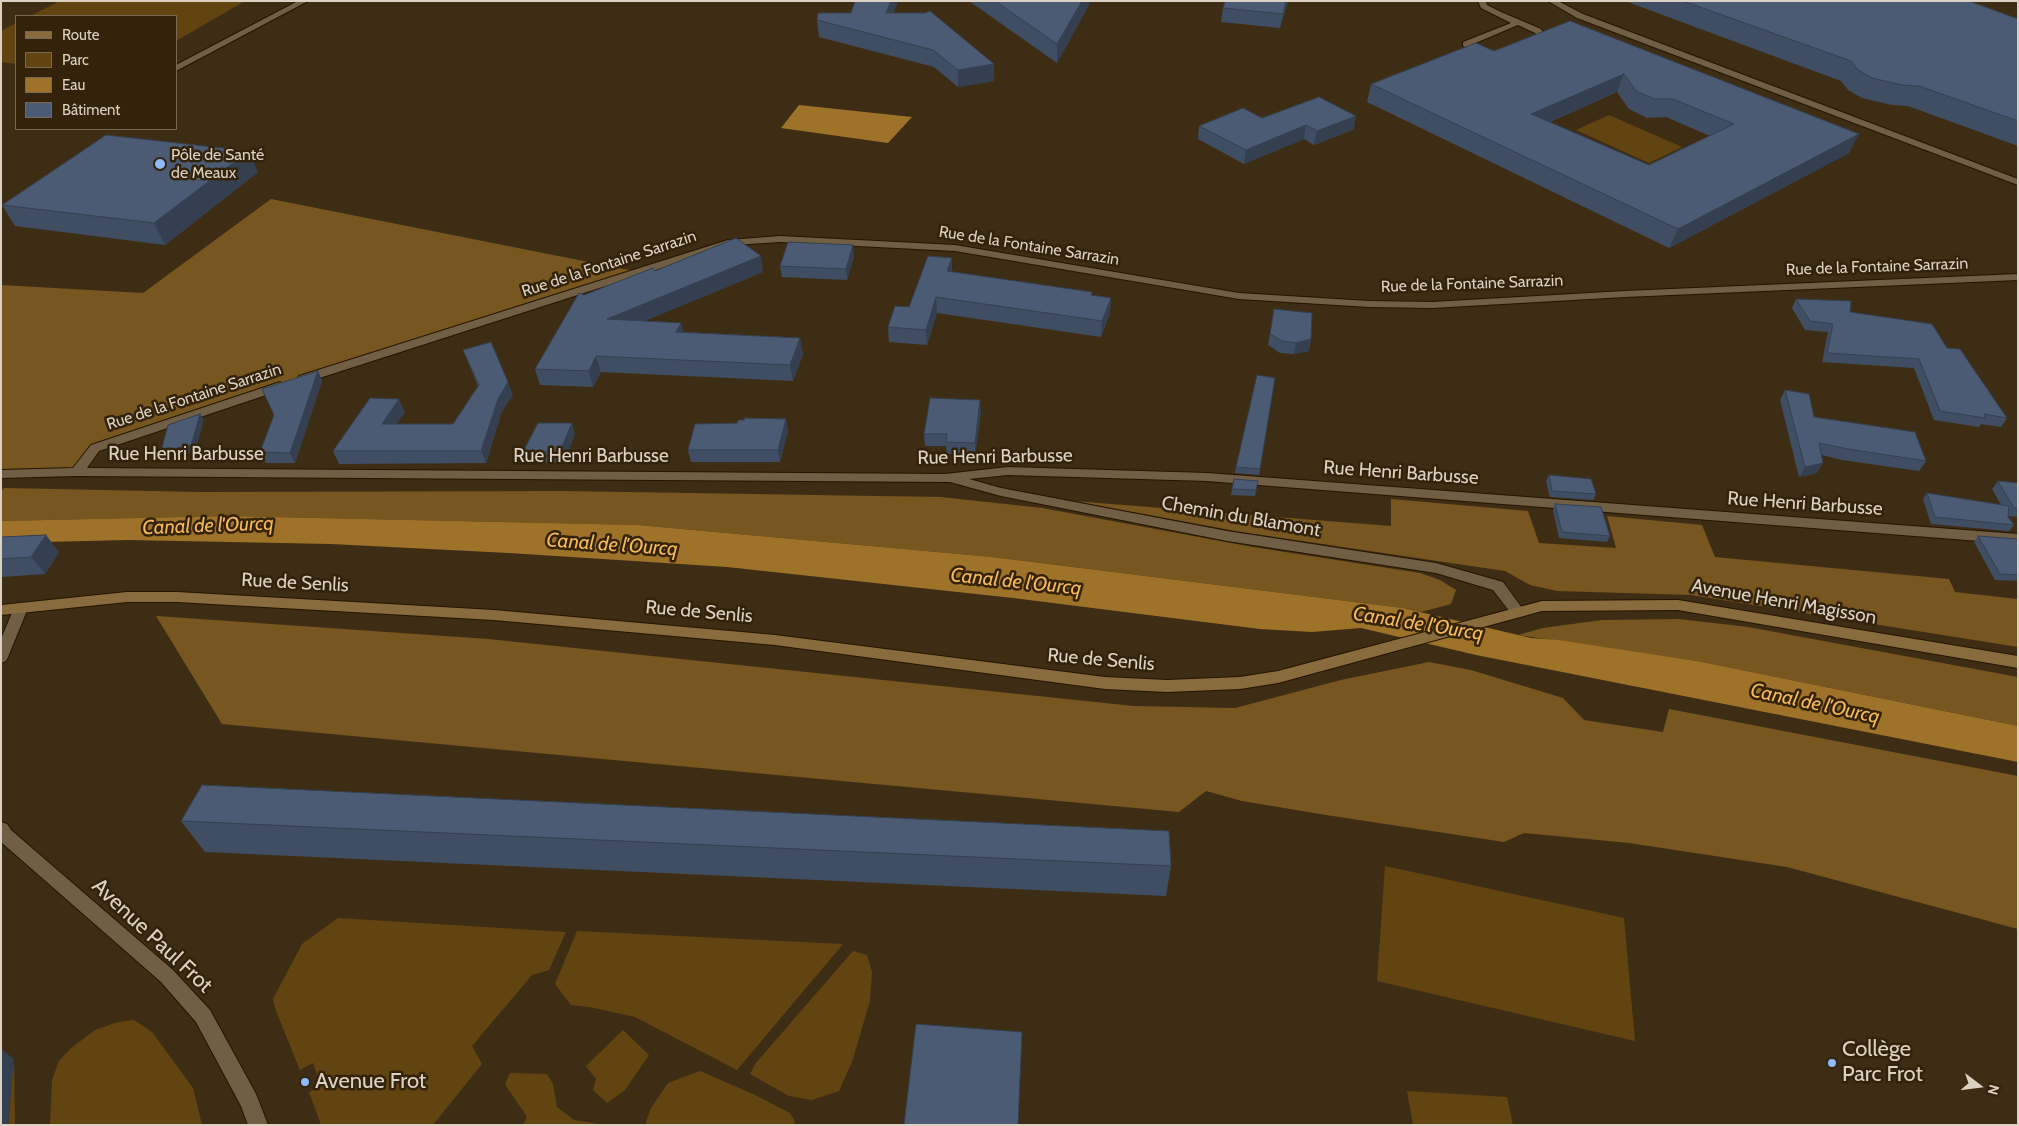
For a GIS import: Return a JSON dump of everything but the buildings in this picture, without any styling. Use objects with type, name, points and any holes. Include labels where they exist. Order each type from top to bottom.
[{"type":"main road","name":"Rue de Senlis","points":[[1,610],[128,597],[177,597],[494,615],[775,640],[1105,683],[1167,686],[1240,683],[1278,677],[1518,612]]},
{"type":"main road","name":"Avenue Henri Magisson","points":[[1518,612],[1542,606],[1678,604],[2018,662]]},
{"type":"street","points":[[178,68],[304,1]]},
{"type":"street","points":[[1482,1],[1484,6],[1517,23],[1538,31],[1542,36],[1542,41],[1525,48]]},
{"type":"street","points":[[1552,1],[1580,16],[2018,182]]},
{"type":"street","points":[[1499,58],[1466,44],[1517,23]]},
{"type":"street","name":"Rue de la Fontaine Sarrazin","points":[[77,472],[95,448],[120,439],[732,242],[780,239],[830,240],[955,248],[1239,296],[1378,304],[1432,305],[1625,294],[2018,277]]},
{"type":"street","name":"Rue Henri Barbusse","points":[[1,474],[77,472],[945,478],[1008,471],[1207,477],[2018,539]]},
{"type":"street","name":"Chemin du Blamont","points":[[945,478],[1002,492],[1227,536],[1436,568],[1498,586],[1518,612]]},
{"type":"street","points":[[1,657],[21,608]]},
{"type":"street","name":"Avenue Paul Frot","points":[[1,829],[5,836],[167,976],[203,1016],[249,1101],[258,1125]]},
{"type":"green space","points":[[60,1],[245,1],[178,40],[178,15],[32,15]]},
{"type":"green space","points":[[15,24],[15,64],[1,62],[1,31]]},
{"type":"green space","points":[[1609,115],[1682,147],[1649,163],[1576,130]]},
{"type":"green space","points":[[1385,866],[1624,918],[1635,1041],[1377,981]]},
{"type":"green space","points":[[338,918],[566,932],[549,970],[532,975],[472,1046],[482,1064],[433,1125],[321,1125],[309,1092],[321,1086],[313,1063],[300,1070],[273,999],[302,944]]},
{"type":"green space","points":[[577,931],[843,944],[737,1070],[635,1017],[590,1007],[571,1005],[555,984]]},
{"type":"green space","points":[[853,951],[867,955],[872,972],[870,1001],[852,1062],[839,1091],[812,1100],[789,1096],[750,1074],[755,1064]]},
{"type":"green space","points":[[134,1020],[152,1032],[193,1088],[202,1125],[50,1125],[52,1080],[59,1061],[71,1048],[95,1030],[118,1022]]},
{"type":"green space","points":[[623,1030],[649,1055],[625,1090],[607,1103],[593,1090],[596,1079],[586,1066]]},
{"type":"green space","points":[[14,1059],[15,1125],[8,1125]]},
{"type":"green space","points":[[700,1071],[753,1094],[790,1113],[795,1121],[793,1125],[645,1125],[651,1108],[668,1083]]},
{"type":"green space","points":[[510,1073],[547,1074],[553,1084],[557,1107],[574,1120],[605,1125],[523,1125],[527,1117],[505,1084]]},
{"type":"green space","points":[[1407,1091],[1507,1097],[1513,1125],[1413,1125]]},
{"type":"shaded area","points":[[271,199],[639,272],[95,448],[77,472],[1,474],[1,285],[143,293]]},
{"type":"shaded area","points":[[4,488],[201,492],[564,491],[941,497],[1042,508],[1253,547],[1420,573],[1440,580],[1456,590],[1451,604],[1421,612],[1403,608],[992,557],[638,525],[228,516],[1,521],[1,491]]},
{"type":"shaded area","points":[[1391,499],[1528,511],[1539,543],[1616,548],[1607,516],[1702,525],[1715,557],[1949,579],[1955,592],[2018,599],[2018,647],[1691,595],[1557,591],[1530,585],[1505,571],[1241,532],[1073,501],[1391,526]]},
{"type":"shaded area","points":[[156,616],[488,639],[1134,706],[1235,708],[1341,680],[1429,662],[1471,670],[1563,698],[1584,720],[1663,732],[1669,709],[2018,776],[2018,929],[1787,867],[1629,843],[1524,833],[1504,842],[1242,801],[1206,791],[1179,812],[222,724]]},
{"type":"shaded area","points":[[1679,619],[1748,627],[2018,677],[2018,726],[1697,661],[1518,635],[1543,628],[1602,620]]},
{"type":"water","points":[[799,105],[912,117],[888,143],[781,128]]},
{"type":"water","name":"Canal de l'Ourcq","points":[[228,516],[638,525],[992,557],[1403,608],[1531,638],[1558,640],[1697,661],[2018,726],[2018,762],[1476,655],[1361,628],[1312,632],[1260,629],[1013,598],[727,567],[509,553],[331,544],[128,540],[1,543],[1,521]]},
{"type":"place","name":"Pôle de Santé de Meaux","points":[[160,164]]},
{"type":"place","name":"Collège Parc Frot","points":[[1832,1063]]},
{"type":"place","name":"Avenue Frot","points":[[305,1082]]}]
